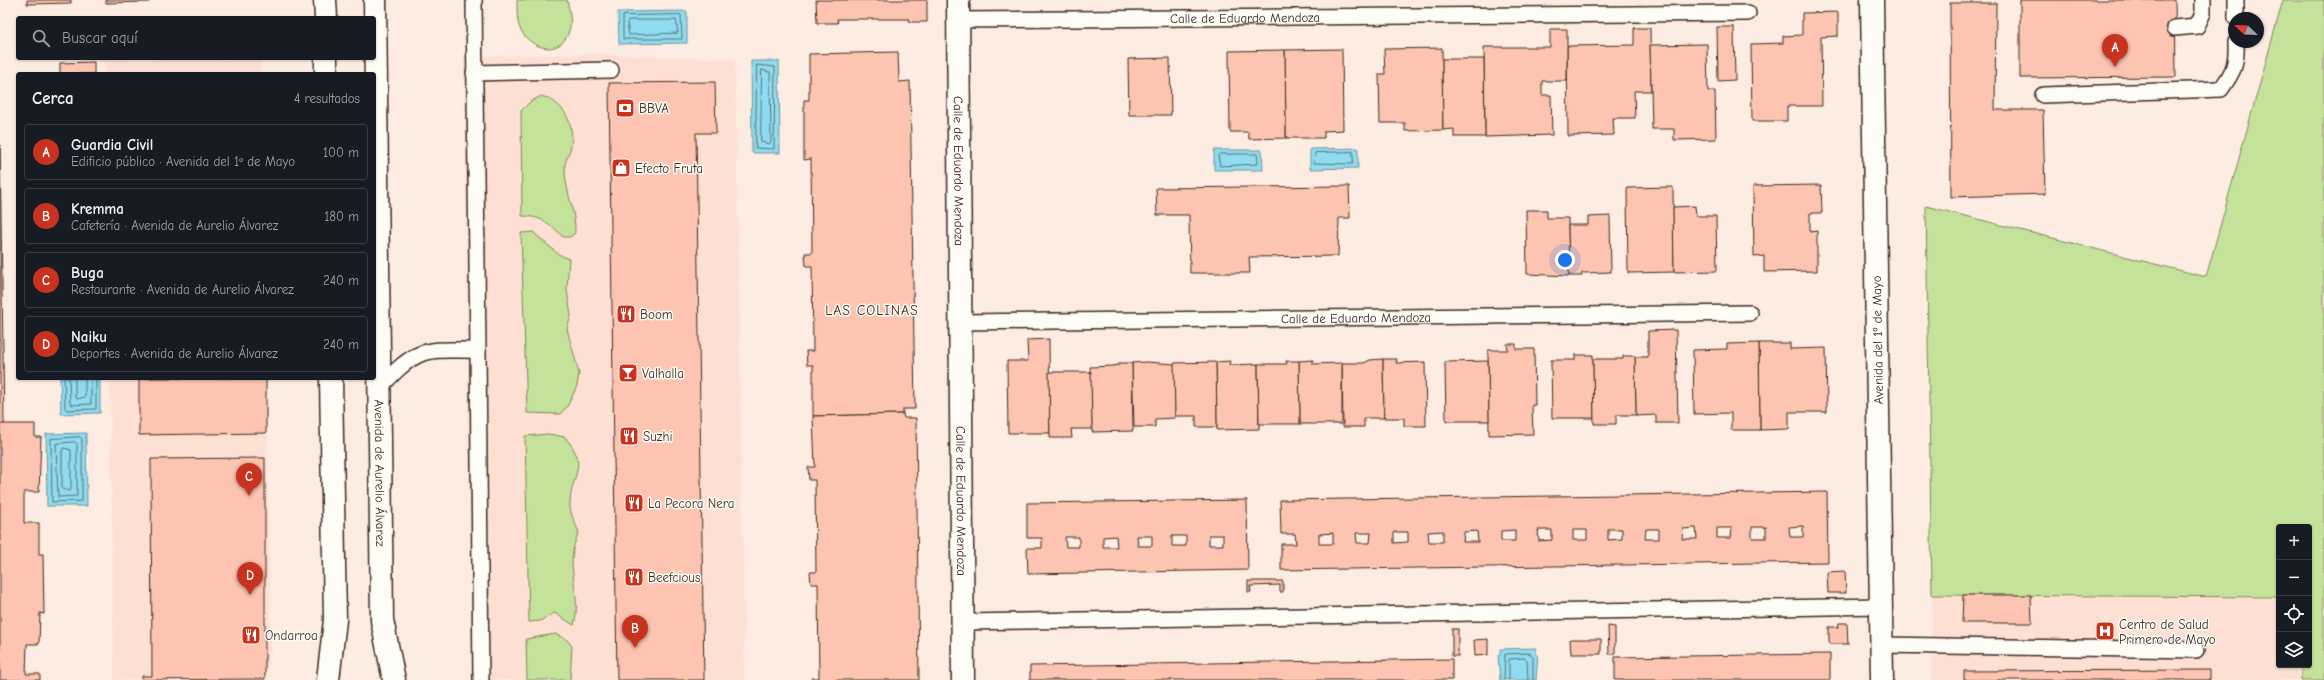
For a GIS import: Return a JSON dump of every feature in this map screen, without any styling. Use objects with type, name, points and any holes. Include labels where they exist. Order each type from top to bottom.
[{"type":"street","points":[[325,0],[326,16]]},
{"type":"street","name":"Avenida de Aurelio Álvarez","points":[[375,0],[375,16]]},
{"type":"street","name":"Avenida del 1º de Mayo","points":[[1872,0],[1882,680]]},
{"type":"street","name":"Calle de Eduardo Mendoza","points":[[958,10],[963,680]]},
{"type":"street","points":[[326,60],[326,72]]},
{"type":"street","name":"Avenida de Aurelio Álvarez","points":[[376,60],[376,72]]},
{"type":"street","name":"Avenida de Aurelio Álvarez","points":[[376,77],[382,620],[394,680]]},
{"type":"street","points":[[328,680],[335,620],[331,380]]},
{"type":"lane","points":[[474,0],[481,680]]},
{"type":"lane","points":[[2175,28],[2197,26],[2203,12],[2203,0]]},
{"type":"lane","points":[[2236,0],[2236,12]]},
{"type":"lane","name":"Calle de Eduardo Mendoza","points":[[958,10],[1748,13]]},
{"type":"lane","points":[[2043,95],[2221,89],[2232,73],[2237,60],[2236,48]]},
{"type":"lane","points":[[474,74],[611,70]]},
{"type":"lane","name":"Calle de Eduardo Mendoza","points":[[961,322],[1750,313]]},
{"type":"lane","points":[[380,387],[402,366],[418,355],[437,351],[478,350]]},
{"type":"lane","points":[[963,622],[1881,606]]},
{"type":"lane","points":[[1882,645],[2196,650]]},
{"type":"shaded area","points":[[595,54],[735,59],[745,680],[472,680],[464,56]]},
{"type":"shaded area","points":[[104,60],[261,60],[261,72],[105,72]]},
{"type":"shaded area","points":[[110,380],[266,380],[271,649],[265,680],[114,680]]},
{"type":"shaded area","name":"Centro de Salud Primero de Mayo","points":[[1932,595],[2276,597],[2276,668],[2301,668],[2301,680],[1931,680]]},
{"type":"green space","points":[[517,0],[567,0],[571,21],[566,38],[560,45],[552,48],[543,47],[527,39],[521,31],[518,22]]},
{"type":"green space","points":[[2283,0],[2324,0],[2324,680],[2301,680],[2301,668],[2312,668],[2312,524],[2276,524],[2276,597],[1932,595],[1926,206],[2206,277]]},
{"type":"green space","points":[[541,96],[556,103],[561,108],[566,114],[571,129],[571,146],[565,166],[565,177],[575,225],[575,233],[570,237],[563,237],[554,228],[540,219],[522,216],[521,111],[530,102]]},
{"type":"green space","points":[[533,232],[558,254],[569,259],[567,289],[571,316],[567,329],[579,373],[577,386],[567,407],[560,414],[527,413],[521,233]]},
{"type":"green space","points":[[549,434],[565,437],[572,447],[578,462],[570,502],[571,514],[579,532],[572,556],[576,600],[574,625],[554,613],[540,621],[529,622],[525,436]]},
{"type":"green space","points":[[555,634],[566,639],[572,646],[570,680],[527,680],[526,639]]},
{"type":"water","points":[[687,11],[687,43],[619,44],[618,12]]},
{"type":"water","points":[[751,61],[779,61],[780,153],[752,153]]},
{"type":"water","points":[[1358,148],[1358,168],[1310,169],[1310,149]]},
{"type":"water","points":[[1214,150],[1262,150],[1263,170],[1214,170]]},
{"type":"water","points":[[60,380],[100,380],[100,413],[61,414]]},
{"type":"water","points":[[86,433],[87,506],[47,506],[46,434]]},
{"type":"water","points":[[1536,648],[1536,655],[1538,655],[1536,680],[1500,680],[1498,655],[1500,655],[1500,649]]},
{"type":"building","points":[[27,0],[71,0],[71,3],[27,4]]},
{"type":"building","points":[[106,0],[149,0],[149,2],[106,3]]},
{"type":"building","points":[[816,0],[927,0],[927,22],[909,22],[909,19],[837,19],[838,23],[817,23]]},
{"type":"building","points":[[2020,0],[2175,0],[2176,77],[2020,78]]},
{"type":"building","points":[[1950,3],[1996,3],[1995,110],[2043,110],[2045,194],[1951,197]]},
{"type":"building","points":[[1838,12],[1838,36],[1821,37],[1822,106],[1787,106],[1787,121],[1752,121],[1751,44],[1783,43],[1783,36],[1802,35],[1802,13]]},
{"type":"building","points":[[1717,27],[1734,27],[1735,80],[1718,81]]},
{"type":"building","points":[[1634,28],[1650,28],[1651,91],[1634,91],[1635,118],[1613,118],[1614,135],[1568,136],[1567,46],[1634,45]]},
{"type":"building","points":[[1550,29],[1567,29],[1567,81],[1542,81],[1542,95],[1551,95],[1552,135],[1485,137],[1484,47],[1550,47]]},
{"type":"building","points":[[1707,44],[1708,91],[1715,91],[1716,139],[1674,140],[1674,129],[1652,129],[1650,45]]},
{"type":"building","points":[[1442,48],[1443,130],[1405,131],[1405,123],[1380,123],[1379,74],[1385,74],[1384,49]]},
{"type":"building","points":[[1342,49],[1343,130],[1324,131],[1324,138],[1286,138],[1285,50]]},
{"type":"building","points":[[1285,50],[1286,138],[1249,139],[1248,132],[1230,132],[1229,51]]},
{"type":"building","points":[[898,52],[899,82],[910,81],[915,409],[903,409],[903,414],[813,416],[813,365],[807,365],[806,351],[813,351],[812,266],[806,266],[805,253],[812,253],[811,159],[804,160],[804,100],[809,100],[809,54]]},
{"type":"building","points":[[1170,58],[1171,115],[1129,115],[1128,59]]},
{"type":"building","points":[[1442,59],[1484,59],[1485,137],[1454,137],[1454,129],[1443,130]]},
{"type":"building","points":[[94,62],[94,72],[60,72],[60,63]]},
{"type":"building","points":[[715,82],[716,133],[696,133],[704,680],[617,680],[609,83]]},
{"type":"building","points":[[0,145],[4,424],[0,424]]},
{"type":"building","points":[[1821,185],[1822,213],[1810,213],[1810,232],[1817,231],[1817,271],[1764,272],[1764,256],[1754,257],[1753,186]]},
{"type":"building","points":[[1349,186],[1350,218],[1339,218],[1338,256],[1249,257],[1250,273],[1190,273],[1189,215],[1157,215],[1156,188]]},
{"type":"building","points":[[1673,187],[1674,272],[1628,273],[1627,188]]},
{"type":"building","points":[[1695,206],[1696,216],[1716,216],[1717,271],[1674,272],[1673,207]]},
{"type":"building","points":[[1526,210],[1547,210],[1547,218],[1568,218],[1569,276],[1527,274]]},
{"type":"building","points":[[1610,216],[1611,272],[1582,273],[1582,276],[1569,276],[1568,225],[1588,225],[1588,217]]},
{"type":"building","points":[[1676,330],[1678,423],[1656,423],[1656,415],[1636,416],[1635,357],[1648,357],[1648,331]]},
{"type":"building","points":[[1049,339],[1050,433],[1008,433],[1007,361],[1028,361],[1027,340]]},
{"type":"building","points":[[1759,343],[1790,343],[1790,349],[1826,348],[1827,412],[1789,412],[1789,429],[1760,430]]},
{"type":"building","points":[[1759,343],[1760,430],[1731,430],[1731,413],[1694,414],[1693,350],[1727,349],[1727,344]]},
{"type":"building","points":[[1507,344],[1516,344],[1516,349],[1534,349],[1535,405],[1532,405],[1533,434],[1489,435],[1488,350],[1508,350]]},
{"type":"building","points":[[1575,355],[1593,355],[1594,418],[1552,418],[1551,360],[1575,360]]},
{"type":"building","points":[[1623,356],[1635,356],[1636,415],[1616,415],[1616,424],[1594,424],[1593,359],[1623,359]]},
{"type":"building","points":[[1383,359],[1384,418],[1364,418],[1364,427],[1343,427],[1342,363],[1364,363],[1370,360]]},
{"type":"building","points":[[1383,359],[1397,359],[1396,363],[1425,362],[1426,426],[1404,426],[1404,418],[1384,418]]},
{"type":"building","points":[[1313,360],[1313,364],[1342,363],[1342,424],[1300,424],[1299,361]]},
{"type":"building","points":[[1230,361],[1229,365],[1258,364],[1259,429],[1217,430],[1216,362]]},
{"type":"building","points":[[1286,361],[1299,361],[1300,424],[1259,424],[1258,364],[1287,364]]},
{"type":"building","points":[[1488,361],[1489,421],[1446,421],[1445,362]]},
{"type":"building","points":[[1146,362],[1175,364],[1175,418],[1155,419],[1155,427],[1134,427],[1132,363]]},
{"type":"building","points":[[1216,362],[1217,427],[1196,427],[1196,416],[1175,416],[1174,363]]},
{"type":"building","points":[[1119,363],[1132,363],[1133,431],[1092,432],[1090,367],[1113,366],[1119,365]]},
{"type":"building","points":[[1049,372],[1091,372],[1092,429],[1071,429],[1072,438],[1050,438]]},
{"type":"building","points":[[139,380],[266,380],[266,433],[139,435]]},
{"type":"building","points":[[903,414],[904,418],[916,418],[919,680],[812,680],[812,678],[819,678],[818,584],[811,584],[810,572],[816,572],[815,480],[809,480],[808,467],[815,467],[813,416]]},
{"type":"building","points":[[0,424],[35,424],[35,437],[41,437],[39,492],[24,492],[24,523],[39,523],[39,554],[43,554],[44,614],[40,613],[39,644],[27,644],[26,674],[40,674],[40,680],[0,680]]},
{"type":"building","points":[[265,458],[265,679],[142,680],[142,676],[152,676],[151,459]]},
{"type":"building","points":[[1827,492],[1828,562],[1281,570],[1281,544],[1296,544],[1295,534],[1281,534],[1280,500]],"holes":[[[1803,526],[1803,537],[1790,537],[1789,527]],[[1752,527],[1766,527],[1766,538],[1752,538]],[[1696,528],[1697,539],[1682,539],[1683,529]],[[1717,528],[1732,528],[1731,538],[1717,538]],[[1608,529],[1622,529],[1622,539],[1608,540]],[[1646,529],[1659,529],[1659,539],[1645,539]],[[1515,530],[1515,541],[1501,541],[1501,531]],[[1538,530],[1552,530],[1552,540],[1539,541]],[[1573,530],[1587,530],[1587,540],[1573,540]],[[1443,531],[1443,542],[1429,542],[1428,532]],[[1477,531],[1478,542],[1463,542],[1464,532]],[[1394,532],[1408,532],[1408,542],[1394,543]],[[1333,533],[1333,544],[1319,544],[1319,534]],[[1356,533],[1371,533],[1370,543],[1357,543]]]},
{"type":"building","points":[[1247,500],[1248,570],[1028,574],[1027,548],[1042,548],[1042,538],[1027,538],[1027,503]],"holes":[[[1209,535],[1223,535],[1223,545],[1209,545]],[[1116,536],[1117,547],[1103,547],[1103,537]],[[1137,536],[1152,536],[1152,546],[1138,546]],[[1172,536],[1186,536],[1186,546],[1172,546]],[[1065,537],[1079,537],[1079,547],[1066,547]]]},
{"type":"building","points":[[1845,571],[1846,593],[1828,593],[1827,572]]},
{"type":"building","points":[[1248,581],[1283,581],[1283,592],[1280,592],[1280,585],[1250,586],[1251,592],[1248,592]]},
{"type":"building","points":[[1963,595],[2031,595],[2032,623],[1962,623]]},
{"type":"building","points":[[1839,623],[1847,623],[1848,644],[1829,644],[1829,627],[1838,627]]},
{"type":"building","points":[[1608,626],[1615,627],[1615,654],[1609,654]]},
{"type":"building","points":[[1452,629],[1458,629],[1458,656],[1452,656]]},
{"type":"building","points":[[1488,639],[1488,655],[1475,656],[1474,640]]},
{"type":"building","points":[[1570,639],[1601,639],[1601,654],[1571,654]]},
{"type":"building","points":[[1830,654],[1830,680],[1615,680],[1615,657]]},
{"type":"building","points":[[1452,659],[1452,680],[1030,680],[1030,666]]},
{"type":"building","points":[[2209,670],[2209,680],[1964,680],[1964,671]]},
{"type":"place","name":"Guardia Civil","points":[[2115,67]]},
{"type":"place","name":"BBVA","points":[[625,108]]},
{"type":"place","name":"Efecto Fruta","points":[[621,168]]},
{"type":"place","name":"Boom","points":[[626,314]]},
{"type":"place","name":"Valhalla","points":[[628,373]]},
{"type":"place","name":"Suzhi","points":[[629,436]]},
{"type":"place","name":"Buga","points":[[249,496]]},
{"type":"place","name":"La Pecora Nera","points":[[634,503]]},
{"type":"place","name":"Beefcious","points":[[634,577]]},
{"type":"place","name":"Naiku","points":[[250,595]]},
{"type":"place","name":"Centro de Salud Primero de Mayo","points":[[2105,631]]},
{"type":"place","name":"Ondarroa","points":[[251,635]]},
{"type":"place","name":"Kremma","points":[[635,648]]},
{"type":"district","name":"LAS COLINAS","points":[[872,310]]}]
